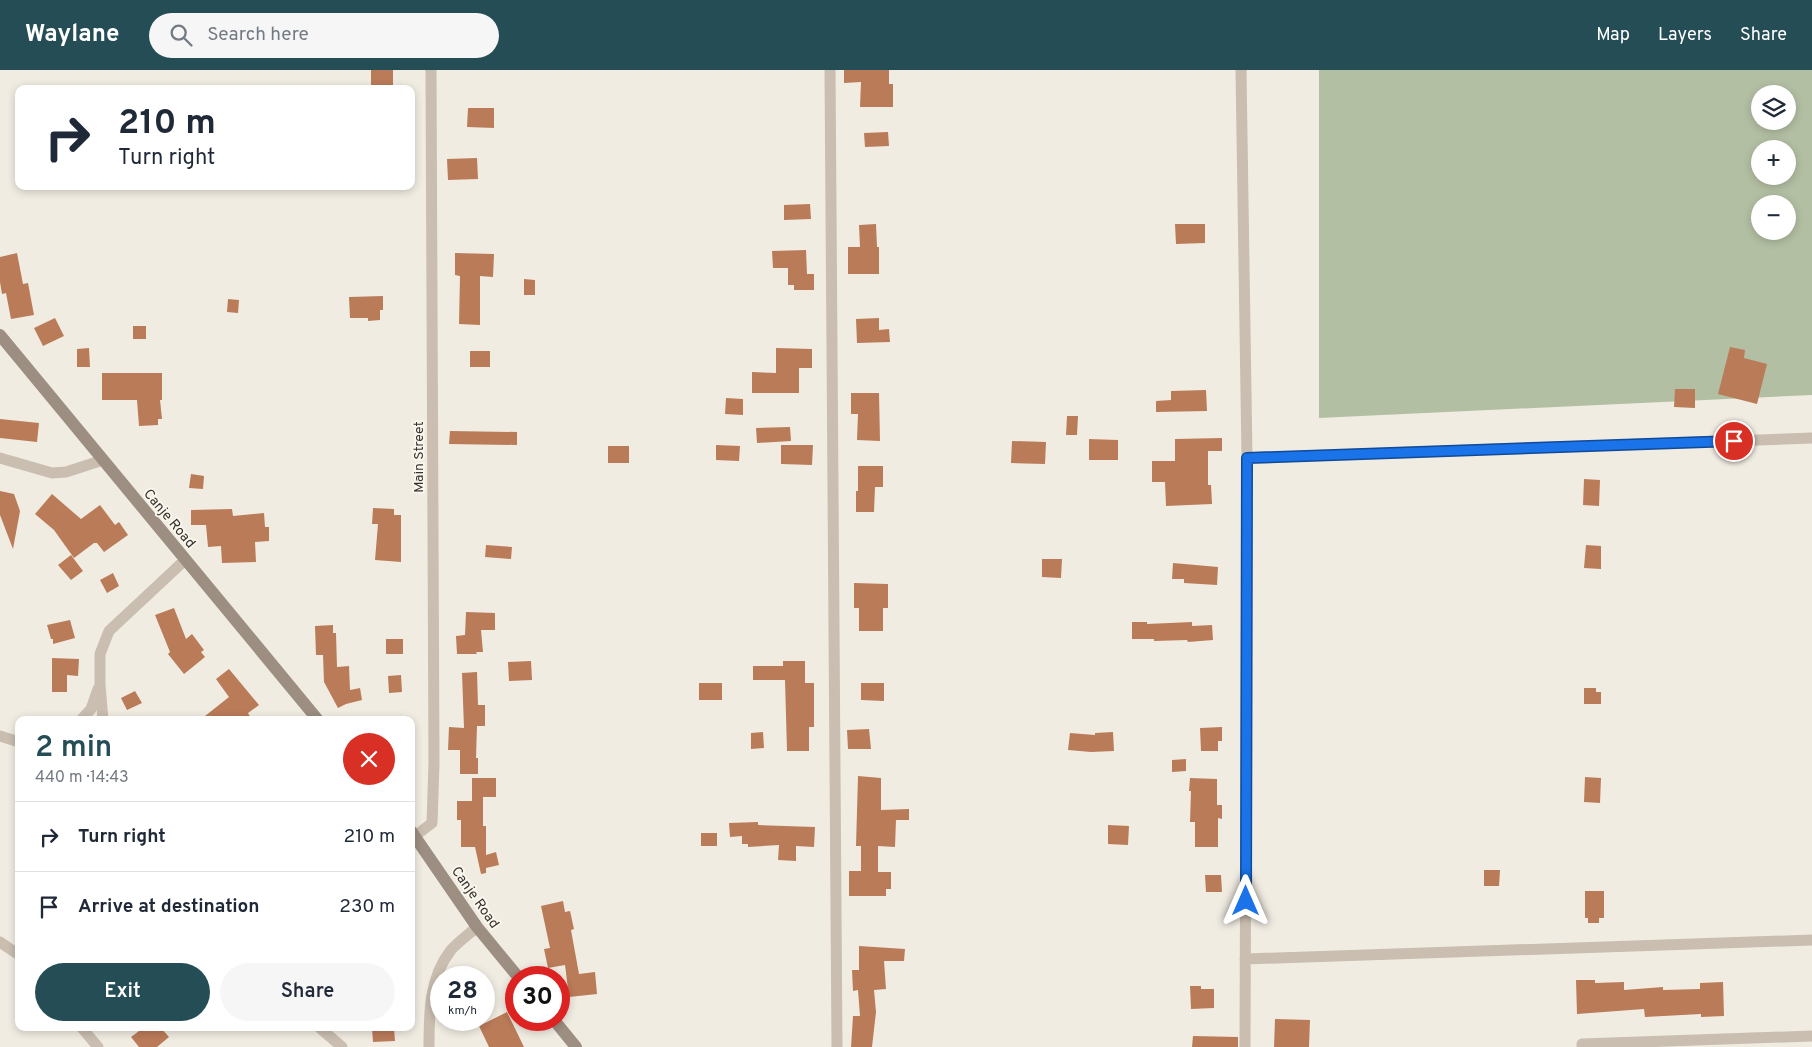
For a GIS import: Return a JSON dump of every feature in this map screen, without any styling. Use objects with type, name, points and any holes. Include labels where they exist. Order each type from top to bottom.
[{"type":"street","name":"Main Street","points":[[415,833],[432,823],[434,763],[431,70]]},
{"type":"street","points":[[830,70],[837,1047]]},
{"type":"street","points":[[1241,70],[1247,458],[1245,1047]]},
{"type":"street","name":"Canje Road","points":[[0,335],[315,716]]},
{"type":"street","points":[[1247,458],[1812,438]]},
{"type":"street","points":[[0,458],[52,473],[66,472],[103,460]]},
{"type":"street","points":[[103,716],[100,654],[109,631],[185,560]]},
{"type":"street","points":[[85,716],[91,709],[100,685]]},
{"type":"street","points":[[0,736],[15,741]]},
{"type":"street","name":"Canje Road","points":[[415,837],[477,927],[508,966]]},
{"type":"street","points":[[429,1047],[430,1003],[437,975],[451,950],[477,927]]},
{"type":"street","points":[[1246,959],[1812,940]]},
{"type":"street","points":[[0,942],[15,952]]},
{"type":"street","points":[[85,1031],[98,1047]]},
{"type":"street","points":[[323,1031],[342,1047]]},
{"type":"street","points":[[563,1031],[576,1047]]},
{"type":"street","points":[[1582,1047],[1582,1044],[1741,1043],[1812,1036]]},
{"type":"green space","points":[[1319,70],[1812,70],[1812,395],[1319,418]]},
{"type":"building","points":[[371,70],[393,70],[393,85],[371,85]]},
{"type":"building","points":[[844,70],[889,70],[889,84],[893,84],[893,107],[860,107],[861,82],[844,83]]},
{"type":"building","points":[[468,108],[494,108],[494,128],[467,127]]},
{"type":"building","points":[[888,132],[889,146],[865,147],[864,133]]},
{"type":"building","points":[[477,158],[478,179],[448,180],[447,159]]},
{"type":"building","points":[[810,204],[811,219],[784,220],[784,205]]},
{"type":"building","points":[[876,224],[877,247],[879,247],[879,274],[848,274],[848,247],[860,247],[859,225]]},
{"type":"building","points":[[1175,224],[1205,224],[1205,243],[1176,244]]},
{"type":"building","points":[[806,250],[807,274],[814,274],[814,290],[794,290],[794,285],[788,285],[788,268],[773,268],[772,251]]},
{"type":"building","points":[[17,253],[23,284],[28,283],[34,315],[11,319],[6,293],[2,294],[0,257]]},
{"type":"building","points":[[455,253],[494,254],[493,277],[480,276],[480,325],[459,324],[460,276],[455,275]]},
{"type":"building","points":[[524,279],[535,280],[535,295],[524,295]]},
{"type":"building","points":[[383,296],[383,310],[380,310],[380,320],[368,321],[368,318],[350,318],[349,297]]},
{"type":"building","points":[[228,299],[239,300],[238,313],[227,312]]},
{"type":"building","points":[[55,318],[64,336],[43,346],[34,328]]},
{"type":"building","points":[[879,318],[879,330],[889,329],[890,342],[857,343],[856,319]]},
{"type":"building","points":[[133,326],[146,326],[146,339],[133,339]]},
{"type":"building","points":[[1730,347],[1745,350],[1744,358],[1767,364],[1757,404],[1718,394]]},
{"type":"building","points":[[89,348],[90,367],[77,367],[77,349]]},
{"type":"building","points":[[776,348],[812,349],[812,368],[799,368],[799,393],[752,393],[752,372],[776,373]]},
{"type":"building","points":[[470,351],[490,351],[490,367],[470,367]]},
{"type":"building","points":[[102,373],[162,373],[162,400],[160,400],[162,419],[158,419],[158,425],[139,426],[137,400],[102,400]]},
{"type":"building","points":[[1675,389],[1695,389],[1695,408],[1674,407]]},
{"type":"building","points":[[1206,390],[1207,411],[1156,412],[1156,401],[1171,400],[1171,391]]},
{"type":"building","points":[[851,393],[879,393],[880,441],[857,440],[858,414],[851,414]]},
{"type":"building","points":[[726,398],[743,399],[743,415],[725,414]]},
{"type":"building","points":[[1067,416],[1078,416],[1077,435],[1066,435]]},
{"type":"building","points":[[0,419],[39,423],[37,442],[0,438]]},
{"type":"building","points":[[790,427],[791,441],[757,443],[756,428]]},
{"type":"building","points":[[450,431],[517,432],[517,445],[449,444]]},
{"type":"building","points":[[1222,438],[1222,451],[1208,451],[1208,485],[1211,485],[1212,504],[1166,506],[1165,482],[1152,482],[1152,461],[1175,461],[1175,439]]},
{"type":"building","points":[[1089,439],[1118,440],[1118,460],[1089,460]]},
{"type":"building","points":[[1012,441],[1046,442],[1045,464],[1011,463]]},
{"type":"building","points":[[716,445],[740,446],[739,461],[716,460]]},
{"type":"building","points":[[781,445],[813,445],[812,465],[781,464]]},
{"type":"building","points":[[608,446],[629,446],[629,463],[608,463]]},
{"type":"building","points":[[858,466],[883,466],[883,487],[875,487],[874,512],[856,512]]},
{"type":"building","points":[[191,474],[204,476],[203,489],[189,488]]},
{"type":"building","points":[[1584,479],[1600,480],[1599,506],[1583,505]]},
{"type":"building","points":[[0,491],[14,494],[20,511],[13,549],[0,515]]},
{"type":"building","points":[[52,494],[81,519],[100,505],[115,525],[119,522],[128,535],[104,552],[97,543],[94,543],[74,558],[54,530],[35,514]]},
{"type":"building","points":[[373,508],[394,509],[394,515],[401,515],[401,562],[375,560],[378,524],[372,524]]},
{"type":"building","points":[[232,509],[233,516],[264,513],[265,527],[269,527],[269,541],[255,542],[256,562],[222,563],[221,546],[208,547],[206,525],[191,525],[191,510]]},
{"type":"building","points":[[486,545],[512,547],[511,559],[485,557]]},
{"type":"building","points":[[1586,545],[1601,546],[1601,569],[1584,568]]},
{"type":"building","points":[[71,555],[83,571],[71,580],[58,565]]},
{"type":"building","points":[[1042,559],[1062,559],[1061,578],[1042,577]]},
{"type":"building","points":[[1173,563],[1218,567],[1217,585],[1184,583],[1184,579],[1172,579]]},
{"type":"building","points":[[113,573],[119,586],[107,593],[100,580]]},
{"type":"building","points":[[854,583],[888,584],[888,608],[883,608],[883,631],[859,631],[859,608],[854,608]]},
{"type":"building","points":[[174,608],[186,639],[192,634],[204,650],[201,652],[205,657],[184,674],[168,654],[170,652],[155,615]]},
{"type":"building","points":[[466,612],[495,613],[495,630],[481,630],[483,652],[476,652],[477,654],[457,654],[456,636],[465,635]]},
{"type":"building","points":[[70,620],[75,638],[53,644],[53,639],[51,639],[47,625]]},
{"type":"building","points":[[1132,622],[1147,622],[1147,624],[1192,622],[1192,626],[1212,625],[1213,640],[1188,642],[1187,640],[1154,641],[1154,639],[1132,639]]},
{"type":"building","points":[[333,625],[333,633],[336,633],[337,667],[349,666],[350,690],[360,688],[362,700],[338,708],[324,682],[323,655],[316,655],[315,626]]},
{"type":"building","points":[[386,639],[403,639],[403,654],[386,654]]},
{"type":"building","points":[[52,658],[79,659],[78,676],[67,675],[67,692],[52,692]]},
{"type":"building","points":[[531,661],[532,680],[509,681],[508,662]]},
{"type":"building","points":[[783,661],[805,661],[805,683],[814,683],[814,727],[809,727],[809,751],[787,751],[785,680],[753,680],[753,666],[783,666]]},
{"type":"building","points":[[229,669],[259,705],[248,713],[250,716],[205,716],[229,697],[216,679]]},
{"type":"building","points":[[477,672],[478,705],[485,705],[485,726],[477,726],[476,758],[478,758],[478,774],[460,774],[460,750],[448,750],[449,727],[464,728],[462,673]]},
{"type":"building","points":[[401,675],[402,692],[389,693],[388,676]]},
{"type":"building","points":[[699,683],[722,683],[722,700],[699,700]]},
{"type":"building","points":[[861,683],[884,683],[884,701],[861,700]]},
{"type":"building","points":[[1584,688],[1596,688],[1596,692],[1601,692],[1601,704],[1584,704]]},
{"type":"building","points":[[135,691],[142,703],[127,710],[121,698]]},
{"type":"building","points":[[1222,727],[1222,741],[1218,741],[1218,751],[1201,751],[1200,728]]},
{"type":"building","points":[[869,729],[871,749],[848,749],[847,730]]},
{"type":"building","points":[[763,732],[764,748],[751,749],[751,733]]},
{"type":"building","points":[[1113,732],[1114,751],[1068,750],[1070,733],[1095,735],[1095,733]]},
{"type":"building","points":[[1186,759],[1186,771],[1172,772],[1172,760]]},
{"type":"building","points":[[858,776],[881,778],[881,810],[909,809],[909,820],[896,820],[895,847],[878,846],[878,872],[891,872],[891,889],[886,889],[886,896],[849,896],[849,871],[861,871],[861,846],[856,846]]},
{"type":"building","points":[[1585,777],[1601,778],[1600,803],[1584,802]]},
{"type":"building","points":[[472,778],[496,778],[496,797],[483,797],[483,826],[486,826],[486,855],[496,852],[499,865],[486,868],[486,873],[481,874],[475,847],[461,847],[461,820],[457,820],[457,801],[472,801]]},
{"type":"building","points":[[1190,778],[1217,779],[1217,805],[1222,805],[1222,819],[1218,818],[1218,847],[1195,847],[1195,822],[1190,822]]},
{"type":"building","points":[[758,822],[758,825],[815,827],[814,847],[796,846],[796,861],[778,860],[779,845],[748,847],[748,844],[742,844],[742,836],[730,837],[729,823]]},
{"type":"building","points":[[1108,825],[1129,826],[1128,845],[1108,844]]},
{"type":"building","points":[[701,833],[717,833],[717,846],[701,846]]},
{"type":"building","points":[[1484,870],[1500,870],[1499,886],[1484,886]]},
{"type":"building","points":[[1205,875],[1221,875],[1222,892],[1206,892]]},
{"type":"building","points":[[1585,891],[1604,891],[1604,918],[1599,918],[1599,923],[1588,923],[1588,918],[1585,918]]},
{"type":"building","points":[[563,901],[565,912],[570,911],[574,929],[571,930],[579,974],[595,972],[597,994],[570,997],[570,966],[548,966],[544,949],[550,948],[541,906]]},
{"type":"building","points":[[859,946],[905,949],[904,961],[884,961],[886,989],[874,990],[876,1012],[872,1047],[851,1047],[853,1016],[860,1016],[858,990],[853,991],[852,970],[859,970]]},
{"type":"building","points":[[1576,980],[1595,980],[1595,983],[1624,982],[1624,990],[1663,987],[1663,990],[1700,989],[1700,983],[1723,982],[1724,1016],[1701,1017],[1701,1014],[1645,1017],[1644,1009],[1577,1014]]},
{"type":"building","points":[[1190,986],[1201,986],[1201,989],[1214,989],[1214,1008],[1191,1009]]},
{"type":"building","points":[[505,1013],[505,1031],[516,1031],[524,1047],[489,1047],[481,1031],[495,1031],[495,1018]]},
{"type":"building","points":[[1275,1019],[1310,1020],[1309,1047],[1274,1047]]},
{"type":"building","points":[[139,1031],[164,1031],[169,1037],[157,1047],[139,1047],[131,1037]]},
{"type":"building","points":[[372,1031],[394,1031],[395,1041],[373,1042]]},
{"type":"building","points":[[1193,1036],[1238,1037],[1238,1047],[1192,1047]]},
{"type":"route","points":[[1246,901],[1247,458],[1734,441]]}]
